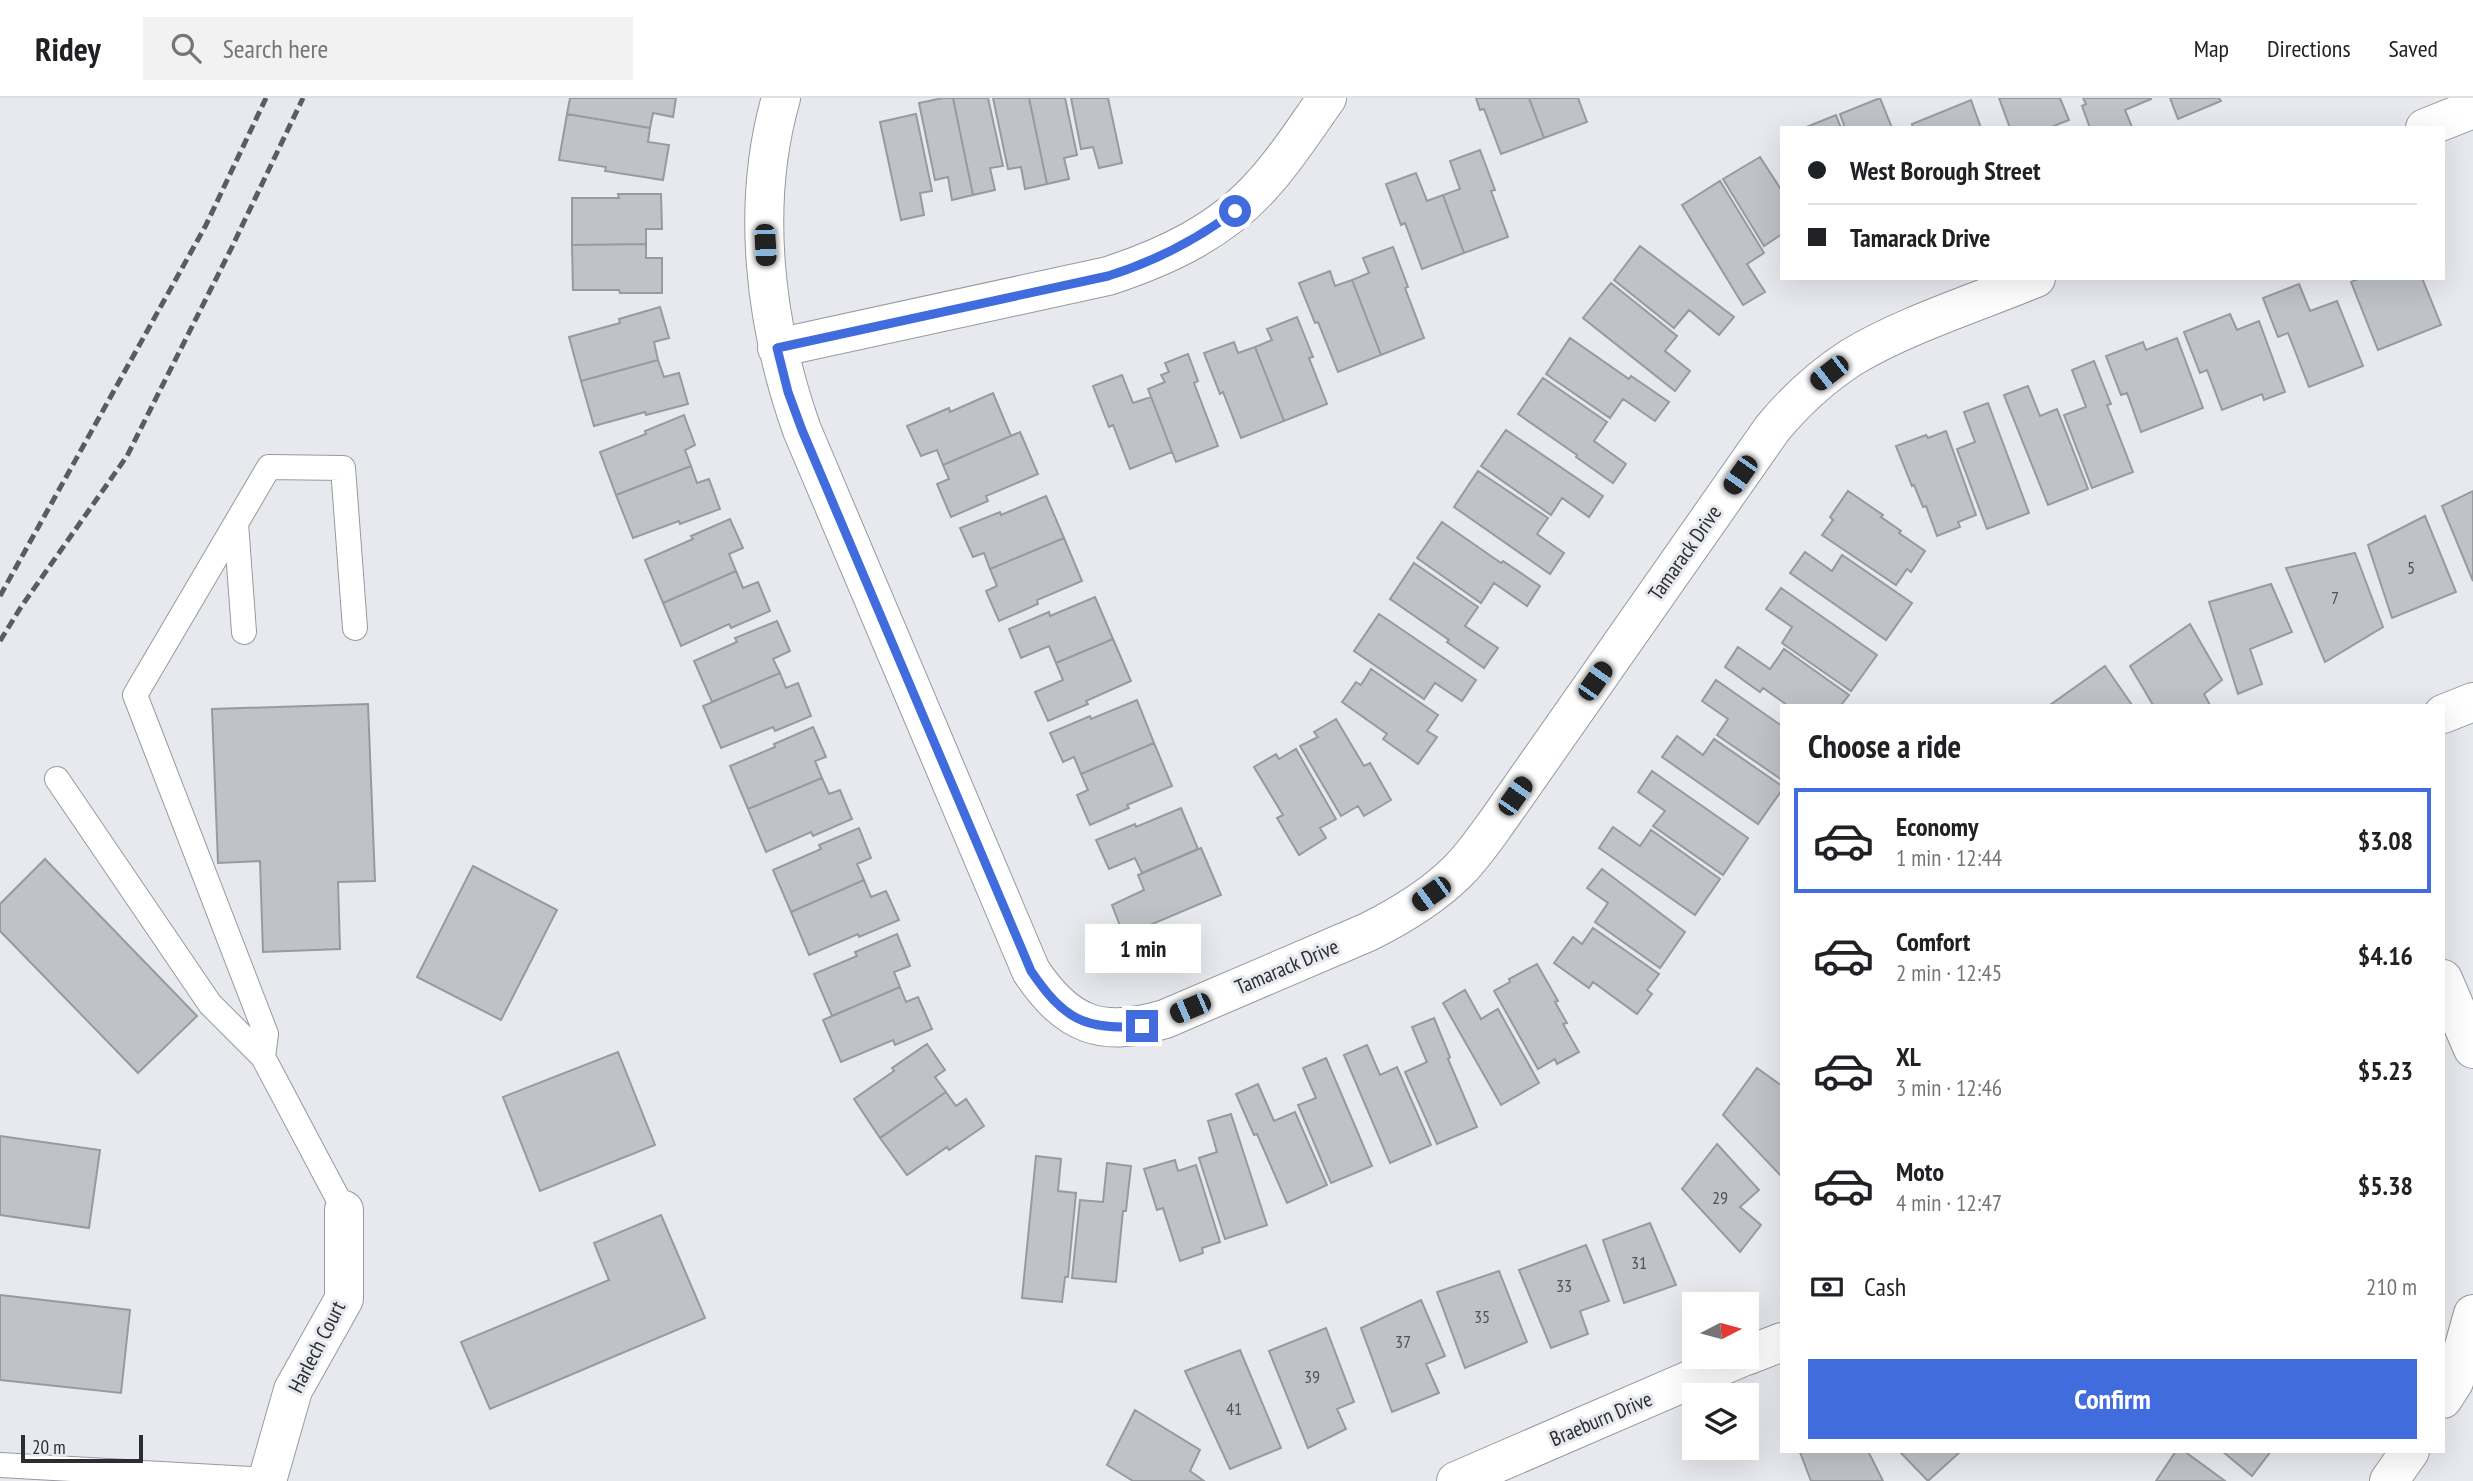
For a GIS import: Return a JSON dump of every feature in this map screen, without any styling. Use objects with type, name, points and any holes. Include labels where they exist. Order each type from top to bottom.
[{"type":"street","name":"Tamarack Drive","points":[[781,98],[769,159],[765,225],[768,295],[788,392],[1031,971],[1047,995],[1068,1014],[1091,1024],[1116,1028],[1142,1026],[1165,1019],[1368,932],[1394,919],[1443,885],[1472,855],[1499,819],[1772,429],[1789,409],[1829,373],[1875,344],[2031,280]]},
{"type":"street","points":[[777,348],[1108,276],[1156,260],[1206,232],[1235,211],[1262,186],[1327,98]]},
{"type":"street","points":[[2430,126],[2473,109]]},
{"type":"street","points":[[2445,712],[2473,702]]},
{"type":"street","points":[[2445,984],[2473,1049]]},
{"type":"street","name":"Harlech Court","points":[[267,1481],[293,1390],[344,1299],[344,1210]]},
{"type":"street","points":[[2445,1396],[2454,1382],[2473,1314]]},
{"type":"street","name":"Braeburn Drive","points":[[1759,1351],[1780,1343]]},
{"type":"street","name":"Braeburn Drive","points":[[1456,1481],[1716,1369]]},
{"type":"street","points":[[2389,1481],[2409,1453]]},
{"type":"lane","points":[[263,1057],[266,1034],[135,695],[269,467],[343,468],[355,628]]},
{"type":"lane","points":[[236,523],[244,632]]},
{"type":"lane","points":[[57,779],[210,1004],[263,1057],[344,1210]]},
{"type":"lane","points":[[0,1465],[267,1481]]},
{"type":"building","points":[[570,98],[676,98],[673,117],[653,113],[650,128],[567,114]]},
{"type":"building","points":[[953,98],[973,195],[952,200],[948,177],[935,180],[919,103]]},
{"type":"building","points":[[953,98],[988,98],[1003,166],[990,168],[995,190],[973,195]]},
{"type":"building","points":[[993,98],[1029,98],[1047,184],[1025,189],[1021,167],[1008,169]]},
{"type":"building","points":[[1029,98],[1065,98],[1077,155],[1064,158],[1069,179],[1047,184]]},
{"type":"building","points":[[1071,98],[1108,98],[1122,163],[1099,168],[1093,147],[1081,149]]},
{"type":"building","points":[[1476,98],[1529,98],[1544,138],[1501,154],[1484,109],[1480,110]]},
{"type":"building","points":[[1529,98],[1578,98],[1587,122],[1544,138]]},
{"type":"building","points":[[1880,98],[1891,126],[1844,126],[1840,114]]},
{"type":"building","points":[[1999,98],[2060,98],[2069,120],[2054,126],[2009,126]]},
{"type":"building","points":[[2083,98],[2151,98],[2125,110],[2132,126],[2089,126],[2082,106],[2086,104]]},
{"type":"building","points":[[2170,98],[2219,98],[2221,101],[2178,119]]},
{"type":"building","points":[[1971,100],[1980,126],[1912,126]]},
{"type":"building","points":[[567,114],[650,128],[648,142],[669,145],[663,180],[605,171],[606,167],[559,160]]},
{"type":"building","points":[[916,114],[932,191],[920,193],[924,215],[901,220],[880,122]]},
{"type":"building","points":[[1836,115],[1840,126],[1809,126]]},
{"type":"building","points":[[1480,150],[1508,237],[1464,253],[1443,195],[1460,189],[1450,161]]},
{"type":"building","points":[[1760,157],[1780,188],[1780,235],[1764,246],[1723,179]]},
{"type":"building","points":[[1416,173],[1427,201],[1443,195],[1464,253],[1422,269],[1405,223],[1401,225],[1386,184]]},
{"type":"building","points":[[1720,181],[1764,253],[1747,264],[1765,292],[1743,305],[1682,205]]},
{"type":"building","points":[[618,194],[661,194],[662,229],[646,229],[646,244],[572,245],[572,198],[619,198]]},
{"type":"building","points":[[646,244],[646,258],[662,258],[662,293],[573,290],[572,245]]},
{"type":"building","points":[[1640,246],[1734,317],[1719,335],[1689,310],[1674,328],[1614,280]]},
{"type":"building","points":[[1393,247],[1424,338],[1381,355],[1352,280],[1369,273],[1363,258]]},
{"type":"building","points":[[1330,271],[1335,286],[1352,280],[1381,355],[1338,372],[1299,283]]},
{"type":"building","points":[[2423,280],[2441,325],[2378,350],[2351,282]]},
{"type":"building","points":[[1611,283],[1677,336],[1665,351],[1690,371],[1675,391],[1583,318]]},
{"type":"building","points":[[2299,284],[2310,311],[2337,301],[2363,366],[2309,387],[2288,333],[2278,337],[2263,298]]},
{"type":"building","points":[[660,307],[669,338],[654,342],[658,360],[581,381],[569,337],[620,323],[619,319]]},
{"type":"building","points":[[2230,314],[2237,330],[2259,321],[2285,392],[2264,400],[2262,394],[2222,410],[2207,370],[2200,373],[2184,332]]},
{"type":"building","points":[[1297,317],[1327,404],[1284,421],[1255,347],[1272,340],[1267,329]]},
{"type":"building","points":[[1570,338],[1629,379],[1631,376],[1669,402],[1655,421],[1623,399],[1610,418],[1546,374]]},
{"type":"building","points":[[2177,338],[2203,408],[2141,432],[2127,393],[2121,395],[2106,356],[2143,342],[2146,350]]},
{"type":"building","points":[[1234,342],[1238,353],[1255,347],[1284,421],[1241,438],[1204,353]]},
{"type":"building","points":[[1188,354],[1198,381],[1194,383],[1218,446],[1176,462],[1148,389],[1165,382],[1161,375],[1169,372],[1165,363]]},
{"type":"building","points":[[658,360],[664,377],[679,373],[688,404],[594,426],[581,381]]},
{"type":"building","points":[[2094,361],[2111,404],[2107,405],[2133,472],[2092,488],[2064,415],[2086,407],[2072,370]]},
{"type":"building","points":[[1122,375],[1133,403],[1151,397],[1172,452],[1130,469],[1113,425],[1109,427],[1093,386]]},
{"type":"building","points":[[1543,378],[1607,422],[1594,441],[1626,464],[1613,483],[1518,414]]},
{"type":"building","points":[[2028,386],[2040,416],[2057,409],[2088,489],[2048,505],[2004,395]]},
{"type":"building","points":[[993,393],[1011,436],[943,465],[937,450],[921,456],[907,426],[949,408],[950,412]]},
{"type":"building","points":[[1988,403],[2029,513],[1987,529],[1957,449],[1975,442],[1964,412]]},
{"type":"building","points":[[684,415],[695,445],[685,450],[691,466],[616,495],[600,452]]},
{"type":"building","points":[[1506,430],[1603,496],[1589,517],[1562,498],[1551,515],[1481,466]]},
{"type":"building","points":[[1946,431],[1976,515],[1958,522],[1960,527],[1937,536],[1926,506],[1923,507],[1914,485],[1912,486],[1896,446]]},
{"type":"building","points":[[1020,432],[1038,474],[986,496],[988,501],[951,517],[937,484],[949,479],[943,465]]},
{"type":"building","points":[[691,466],[697,483],[709,479],[720,509],[633,538],[616,495]]},
{"type":"building","points":[[1478,471],[1548,518],[1537,534],[1564,553],[1550,574],[1454,507]]},
{"type":"building","points":[[1848,491],[1883,515],[1881,517],[1901,531],[1899,533],[1925,551],[1911,572],[1907,569],[1896,585],[1822,535],[1833,520],[1830,517]]},
{"type":"building","points":[[2473,491],[2473,581],[2442,506]]},
{"type":"building","points":[[1046,496],[1064,538],[990,569],[984,553],[973,557],[960,528],[1000,512],[1001,515]]},
{"type":"building","points":[[2425,516],[2456,592],[2392,618],[2368,545]]},
{"type":"building","points":[[730,519],[743,548],[729,554],[736,571],[663,603],[645,560]]},
{"type":"building","points":[[1442,522],[1540,586],[1527,606],[1494,583],[1481,603],[1417,558]]},
{"type":"building","points":[[1064,538],[1082,581],[1037,600],[1038,604],[999,621],[986,591],[997,586],[990,569]]},
{"type":"building","points":[[1805,552],[1832,571],[1842,555],[1912,603],[1886,640],[1790,573]]},
{"type":"building","points":[[2355,553],[2383,627],[2325,662],[2286,568]]},
{"type":"building","points":[[1414,563],[1478,607],[1465,626],[1498,648],[1484,668],[1390,599]]},
{"type":"building","points":[[736,571],[743,588],[758,582],[770,611],[731,628],[729,624],[681,646],[663,603]]},
{"type":"building","points":[[2271,584],[2292,632],[2250,649],[2262,684],[2238,694],[2209,602]]},
{"type":"building","points":[[1781,588],[1877,655],[1851,691],[1782,643],[1792,627],[1766,609]]},
{"type":"building","points":[[1095,597],[1113,639],[1056,663],[1049,646],[1021,658],[1009,629],[1049,612],[1050,616]]},
{"type":"building","points":[[1379,614],[1476,680],[1462,701],[1435,683],[1424,699],[1354,651]]},
{"type":"building","points":[[777,621],[790,651],[773,659],[780,673],[712,702],[694,661],[737,642],[735,638]]},
{"type":"building","points":[[2190,624],[2222,680],[2204,694],[2209,704],[2152,704],[2130,666]]},
{"type":"building","points":[[1113,639],[1131,681],[1048,721],[1035,692],[1063,680],[1056,663]]},
{"type":"building","points":[[1738,647],[1770,669],[1784,649],[1849,695],[1842,704],[1786,704],[1763,688],[1760,692],[1725,667]]},
{"type":"building","points":[[2105,666],[2131,704],[2051,704]]},
{"type":"building","points":[[1371,669],[1438,715],[1427,731],[1437,737],[1418,764],[1383,739],[1387,734],[1342,702],[1356,682],[1361,685]]},
{"type":"building","points":[[780,673],[786,688],[798,683],[811,716],[775,731],[773,727],[721,748],[703,706]]},
{"type":"building","points":[[1716,680],[1780,725],[1780,779],[1717,735],[1728,719],[1702,701]]},
{"type":"building","points":[[1137,700],[1154,743],[1081,774],[1074,757],[1063,762],[1050,733]]},
{"type":"building","points":[[368,704],[375,881],[338,882],[340,949],[263,952],[260,861],[218,863],[212,709]]},
{"type":"building","points":[[1336,719],[1364,766],[1370,763],[1391,800],[1364,816],[1358,806],[1341,816],[1300,746],[1318,737],[1314,732]]},
{"type":"building","points":[[813,727],[826,757],[815,761],[822,778],[748,809],[730,766]]},
{"type":"building","points":[[1677,736],[1703,755],[1714,739],[1780,785],[1780,793],[1758,824],[1662,757]]},
{"type":"building","points":[[1154,743],[1172,786],[1127,805],[1129,808],[1090,825],[1077,795],[1088,790],[1081,774]]},
{"type":"building","points":[[1296,749],[1336,819],[1320,828],[1326,838],[1299,855],[1277,818],[1283,815],[1254,767],[1276,754],[1279,759]]},
{"type":"building","points":[[1652,771],[1748,838],[1723,875],[1653,826],[1665,811],[1638,792]]},
{"type":"building","points":[[822,778],[829,794],[840,790],[852,819],[813,836],[811,832],[766,852],[748,809]]},
{"type":"building","points":[[1181,808],[1198,849],[1142,873],[1135,858],[1109,869],[1096,840]]},
{"type":"building","points":[[1613,827],[1640,846],[1651,830],[1720,879],[1695,915],[1599,848]]},
{"type":"building","points":[[859,828],[871,858],[857,864],[864,880],[791,912],[773,870],[821,849],[819,845]]},
{"type":"building","points":[[1201,848],[1221,895],[1124,936],[1112,905],[1144,890],[1138,875]]},
{"type":"building","points":[[45,859],[197,1016],[138,1073],[0,931],[0,904]]},
{"type":"building","points":[[473,866],[557,910],[501,1020],[417,977]]},
{"type":"building","points":[[1602,869],[1685,932],[1660,968],[1595,922],[1608,903],[1587,888]]},
{"type":"building","points":[[864,880],[871,897],[886,891],[899,920],[809,955],[791,912]]},
{"type":"building","points":[[1593,928],[1659,974],[1647,990],[1652,994],[1637,1014],[1593,982],[1589,988],[1554,963],[1573,937],[1582,944]]},
{"type":"building","points":[[897,934],[910,966],[894,972],[900,987],[832,1016],[814,974],[857,956],[855,952]]},
{"type":"building","points":[[1537,964],[1558,1001],[1555,1002],[1567,1023],[1563,1024],[1579,1052],[1557,1064],[1555,1059],[1538,1069],[1494,991],[1510,982],[1509,979]]},
{"type":"building","points":[[900,987],[906,1002],[918,997],[932,1029],[895,1045],[893,1040],[841,1062],[823,1020]]},
{"type":"building","points":[[1465,990],[1481,1019],[1498,1009],[1539,1083],[1501,1105],[1443,1003]]},
{"type":"building","points":[[1434,1018],[1477,1127],[1437,1144],[1405,1072],[1427,1062],[1412,1027]]},
{"type":"building","points":[[927,1044],[945,1070],[935,1077],[946,1092],[880,1138],[854,1099]]},
{"type":"building","points":[[1367,1045],[1380,1075],[1397,1067],[1431,1145],[1390,1163],[1344,1055]]},
{"type":"building","points":[[618,1052],[655,1145],[540,1191],[503,1097]]},
{"type":"building","points":[[1326,1058],[1372,1166],[1331,1183],[1298,1105],[1316,1098],[1303,1068]]},
{"type":"building","points":[[1757,1068],[1780,1085],[1780,1175],[1723,1115]]},
{"type":"building","points":[[1258,1084],[1274,1121],[1295,1112],[1327,1185],[1287,1203],[1236,1094]]},
{"type":"building","points":[[946,1092],[956,1106],[966,1099],[984,1126],[949,1150],[947,1147],[907,1175],[880,1138]]},
{"type":"building","points":[[1231,1114],[1267,1225],[1225,1239],[1199,1158],[1217,1152],[1208,1121]]},
{"type":"building","points":[[0,1136],[100,1150],[89,1228],[0,1215]]},
{"type":"building","points":[[1717,1144],[1759,1190],[1740,1207],[1761,1225],[1740,1252],[1682,1189]]},
{"type":"building","points":[[1036,1156],[1061,1159],[1058,1191],[1076,1193],[1068,1277],[1065,1277],[1062,1302],[1022,1298]]},
{"type":"building","points":[[1175,1160],[1178,1171],[1196,1165],[1220,1242],[1202,1248],[1203,1253],[1180,1261],[1163,1208],[1157,1210],[1144,1169]]},
{"type":"building","points":[[1107,1163],[1131,1166],[1126,1211],[1123,1211],[1116,1282],[1072,1278],[1080,1200],[1103,1202]]},
{"type":"building","points":[[661,1215],[705,1318],[490,1409],[461,1342],[609,1280],[594,1243]]},
{"type":"building","points":[[1650,1223],[1676,1285],[1624,1303],[1603,1240]]},
{"type":"building","points":[[1586,1245],[1609,1301],[1580,1311],[1588,1334],[1551,1348],[1519,1270]]},
{"type":"building","points":[[1499,1271],[1527,1342],[1465,1368],[1437,1292]]},
{"type":"building","points":[[0,1295],[130,1310],[121,1393],[0,1380]]},
{"type":"building","points":[[1421,1300],[1445,1356],[1426,1364],[1439,1393],[1392,1412],[1361,1328]]},
{"type":"building","points":[[1326,1328],[1354,1402],[1337,1409],[1346,1429],[1308,1448],[1269,1351]]},
{"type":"building","points":[[1240,1350],[1281,1448],[1230,1469],[1185,1371]]},
{"type":"building","points":[[1135,1410],[1200,1450],[1190,1471],[1204,1481],[1133,1481],[1107,1465]]},
{"type":"building","points":[[1800,1453],[1869,1453],[1883,1481],[1811,1481]]},
{"type":"building","points":[[1901,1453],[1959,1453],[1928,1481]]},
{"type":"building","points":[[2175,1453],[2187,1453],[2225,1481],[2156,1481]]},
{"type":"building","points":[[2224,1453],[2269,1453],[2252,1476]]},
{"type":"railway","points":[[0,596],[206,225],[266,98]]},
{"type":"railway","points":[[0,641],[127,456],[303,98]]},
{"type":"route","points":[[1142,1026],[1116,1028],[1091,1024],[1068,1014],[1047,995],[1031,971],[802,430],[788,392],[777,348],[1108,276],[1144,265],[1178,249],[1235,211]]}]
